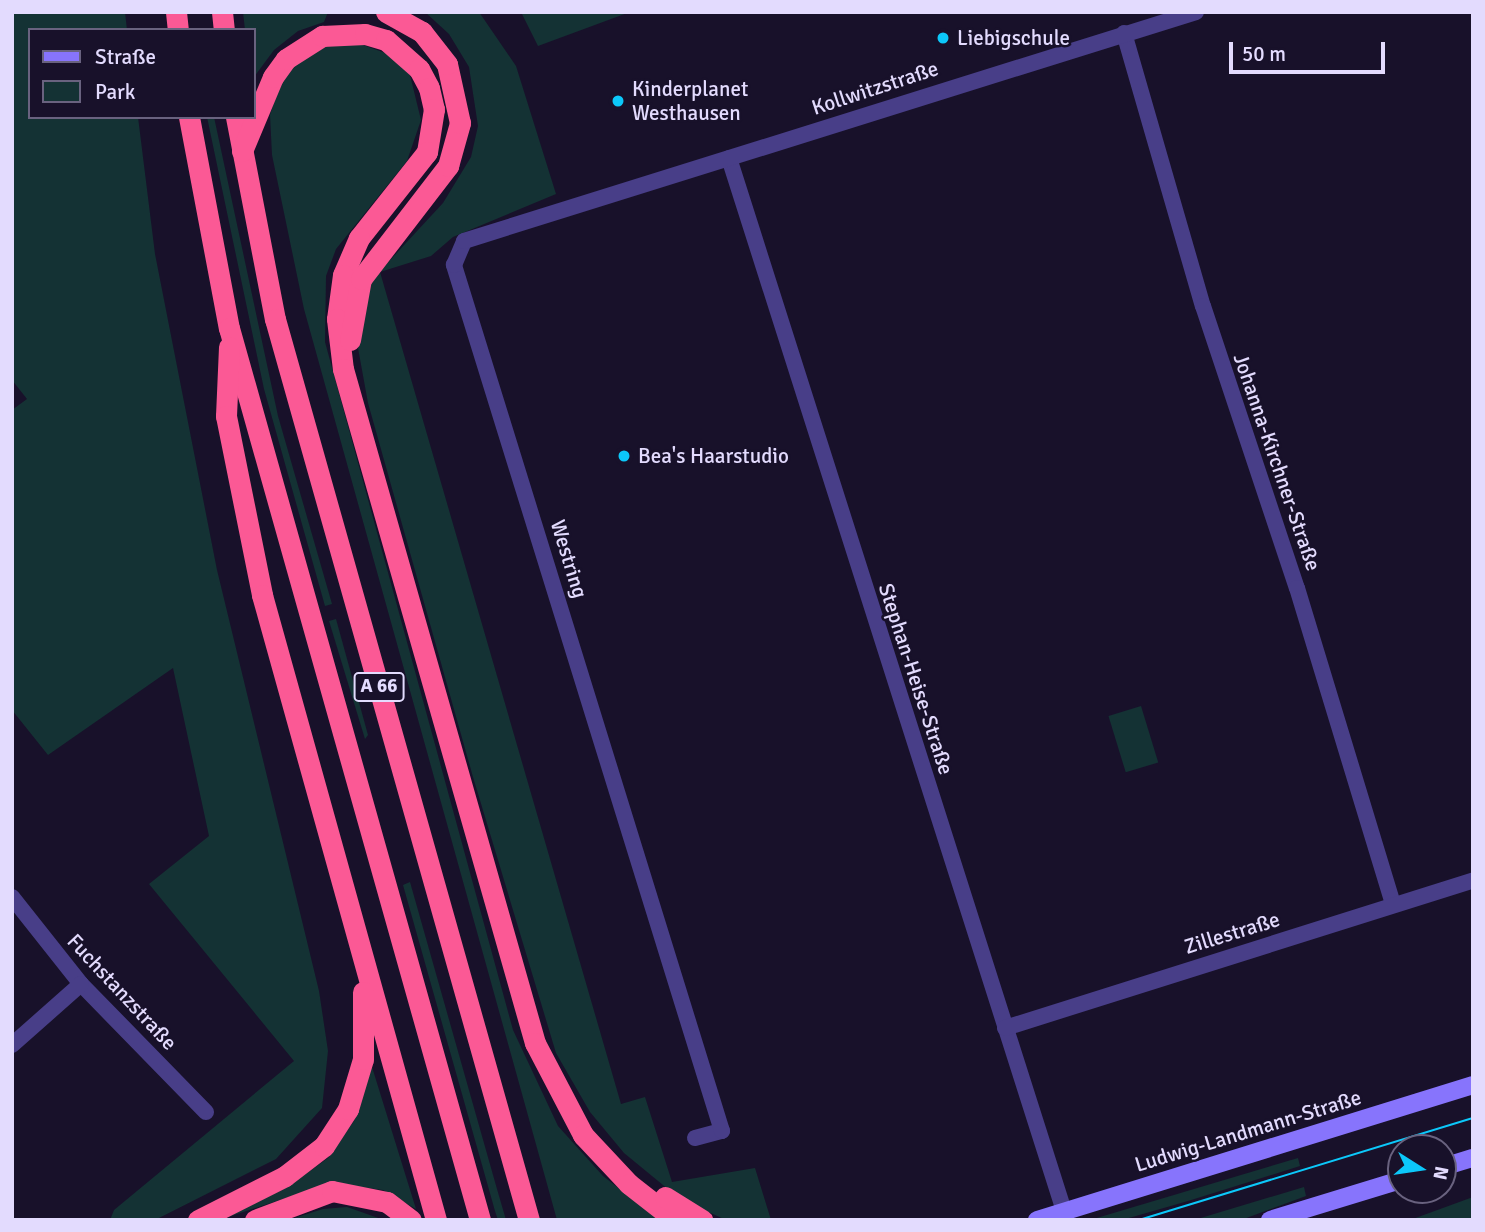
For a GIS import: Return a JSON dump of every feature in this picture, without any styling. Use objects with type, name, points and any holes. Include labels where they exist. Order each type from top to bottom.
[{"type":"highway","points":[[386,12],[422,32],[447,64],[460,123],[448,166],[361,279],[350,338],[362,398],[547,1048],[572,1099],[613,1153],[663,1196],[702,1220]]},
{"type":"highway","points":[[256,118],[273,77],[286,59],[322,36],[344,32],[386,40],[412,61],[429,88],[434,109],[427,152],[359,238],[342,275],[337,319],[343,369],[535,1043],[583,1135],[629,1184],[675,1220]]},
{"type":"highway","name":"A 66","points":[[189,119],[229,328],[480,1220]]},
{"type":"highway","name":"A 66","points":[[236,119],[275,319],[529,1220]]},
{"type":"highway","points":[[242,151],[255,119]]},
{"type":"highway","points":[[229,328],[226,416],[262,595],[436,1220]]},
{"type":"highway","points":[[198,1220],[285,1176],[330,1137],[348,1108],[363,1059],[363,965]]},
{"type":"highway","points":[[256,1220],[332,1191],[387,1202],[411,1220]]},
{"type":"main road","name":"Ludwig-Landmann-Straße","points":[[1037,1220],[1473,1085]]},
{"type":"main road","points":[[1270,1220],[1387,1184]]},
{"type":"street","name":"Kollwitzstraße","points":[[729,158],[1196,12]]},
{"type":"street","name":"Johanna-Kirchner-Straße","points":[[1124,33],[1203,306],[1297,588],[1393,904]]},
{"type":"street","name":"Stephan-Heise-Straße","points":[[729,158],[1064,1211]]},
{"type":"street","name":"Westring","points":[[695,1138],[722,1131],[454,265],[464,241],[729,158]]},
{"type":"street","name":"Zillestraße","points":[[1005,1028],[1473,880]]},
{"type":"street","name":"Fuchstanzstraße","points":[[12,897],[81,984],[206,1112]]},
{"type":"street","points":[[12,1045],[81,984]]},
{"type":"green space","points":[[12,12],[125,12],[127,28],[28,28],[28,119],[138,119],[155,254],[217,570],[319,991],[328,1051],[322,1108],[276,1159],[155,1220],[110,1220],[114,1210],[294,1061],[149,884],[209,836],[173,668],[48,755],[12,710],[12,410],[27,399],[12,380]]},
{"type":"green space","points":[[243,12],[328,12],[324,22],[298,31],[274,50],[256,74],[256,28],[245,28]]},
{"type":"green space","points":[[425,12],[479,12],[516,66],[556,194],[453,237],[431,256],[380,272],[621,1104],[645,1097],[672,1182],[755,1168],[771,1220],[726,1220],[680,1199],[624,1153],[590,1112],[556,1053],[473,777],[368,403],[358,348],[367,287],[380,271],[443,203],[471,157],[478,126],[469,67],[449,34]]},
{"type":"green space","points":[[521,12],[630,12],[538,46]]},
{"type":"green space","points":[[352,41],[388,54],[410,75],[421,120],[407,161],[336,249],[326,276],[325,342],[513,1030],[558,1126],[603,1176],[659,1220],[557,1220],[304,309],[272,155],[270,115],[279,86],[296,63],[318,46]]},
{"type":"green space","points":[[207,119],[214,119],[278,416],[332,604],[325,606],[264,389]]},
{"type":"green space","points":[[336,619],[368,735],[365,739],[329,621]]},
{"type":"green space","points":[[1141,706],[1158,762],[1126,772],[1108,716]]},
{"type":"green space","points":[[410,882],[506,1220],[498,1220],[495,1211],[403,885]]},
{"type":"green space","points":[[372,1067],[416,1209],[383,1190],[331,1183],[219,1220],[289,1186],[328,1158],[354,1121]]},
{"type":"green space","points":[[1298,1158],[1300,1166],[1188,1201],[1122,1220],[1090,1220]]},
{"type":"green space","points":[[1304,1187],[1306,1196],[1241,1220],[1194,1220]]},
{"type":"green space","points":[[1473,1197],[1473,1220],[1410,1220],[1457,1204]]},
{"type":"green space","points":[[347,1207],[384,1220],[288,1220],[323,1209]]},
{"type":"tram line","points":[[1139,1220],[1473,1118]]},
{"type":"place","name":"Liebigschule","points":[[943,38]]},
{"type":"place","name":"Kinderplanet Westhausen","points":[[618,101]]},
{"type":"place","name":"Bea's Haarstudio","points":[[624,456]]}]
